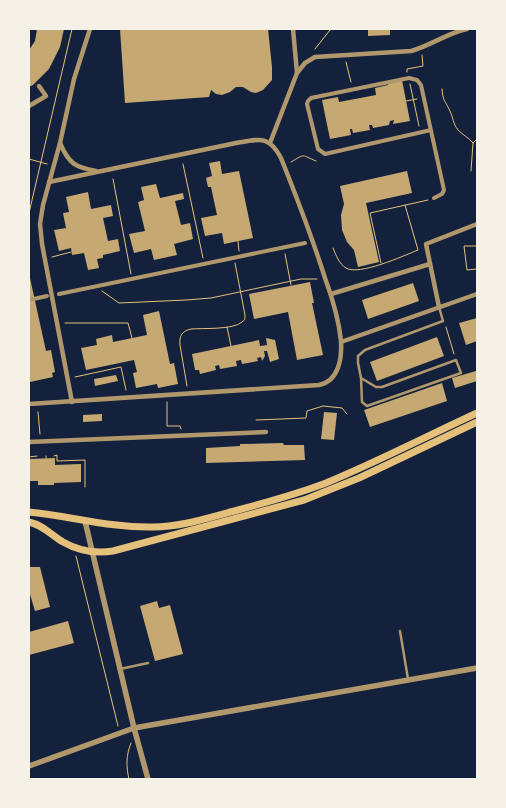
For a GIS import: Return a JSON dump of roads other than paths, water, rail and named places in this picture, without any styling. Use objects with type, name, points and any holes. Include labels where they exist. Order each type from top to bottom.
[{"type":"main road","points":[[29,512],[107,525],[152,527],[201,520],[289,496],[324,484],[477,413]]},
{"type":"main road","points":[[29,522],[46,529],[62,542],[79,549],[93,552],[113,551],[304,500],[359,478],[477,422]]},
{"type":"street","points":[[72,402],[42,244],[40,224],[74,79],[90,29]]},
{"type":"street","points":[[292,29],[297,73]]},
{"type":"street","points":[[270,143],[297,73],[305,63],[316,57],[411,51],[460,30],[467,29]]},
{"type":"street","points":[[431,130],[325,154],[318,149],[308,101],[311,98],[409,78],[419,82],[431,130],[444,190],[442,194],[434,198]]},
{"type":"street","points":[[29,106],[46,96],[39,86]]},
{"type":"street","points":[[29,404],[319,385],[327,382],[335,375],[340,357],[341,342],[331,294],[281,158],[276,148],[270,143],[259,140],[236,143],[49,182]]},
{"type":"street","points":[[60,143],[65,155],[71,162],[78,167],[100,172]]},
{"type":"street","points":[[439,307],[426,244],[477,224]]},
{"type":"street","points":[[59,294],[305,243]]},
{"type":"street","points":[[331,294],[430,264]]},
{"type":"street","points":[[341,342],[477,294]]},
{"type":"street","points":[[29,300],[47,296]]},
{"type":"street","points":[[29,442],[266,432]]},
{"type":"street","points":[[85,521],[134,728],[148,779]]},
{"type":"street","points":[[29,766],[134,728],[477,668]]},
{"type":"lane","points":[[361,378],[376,387],[382,386],[456,360],[461,373],[367,406],[362,402],[358,356],[365,350],[443,321],[439,307]]},
{"type":"lane","points":[[400,631],[408,680]]},
{"type":"lane","points":[[120,669],[148,663]]}]
